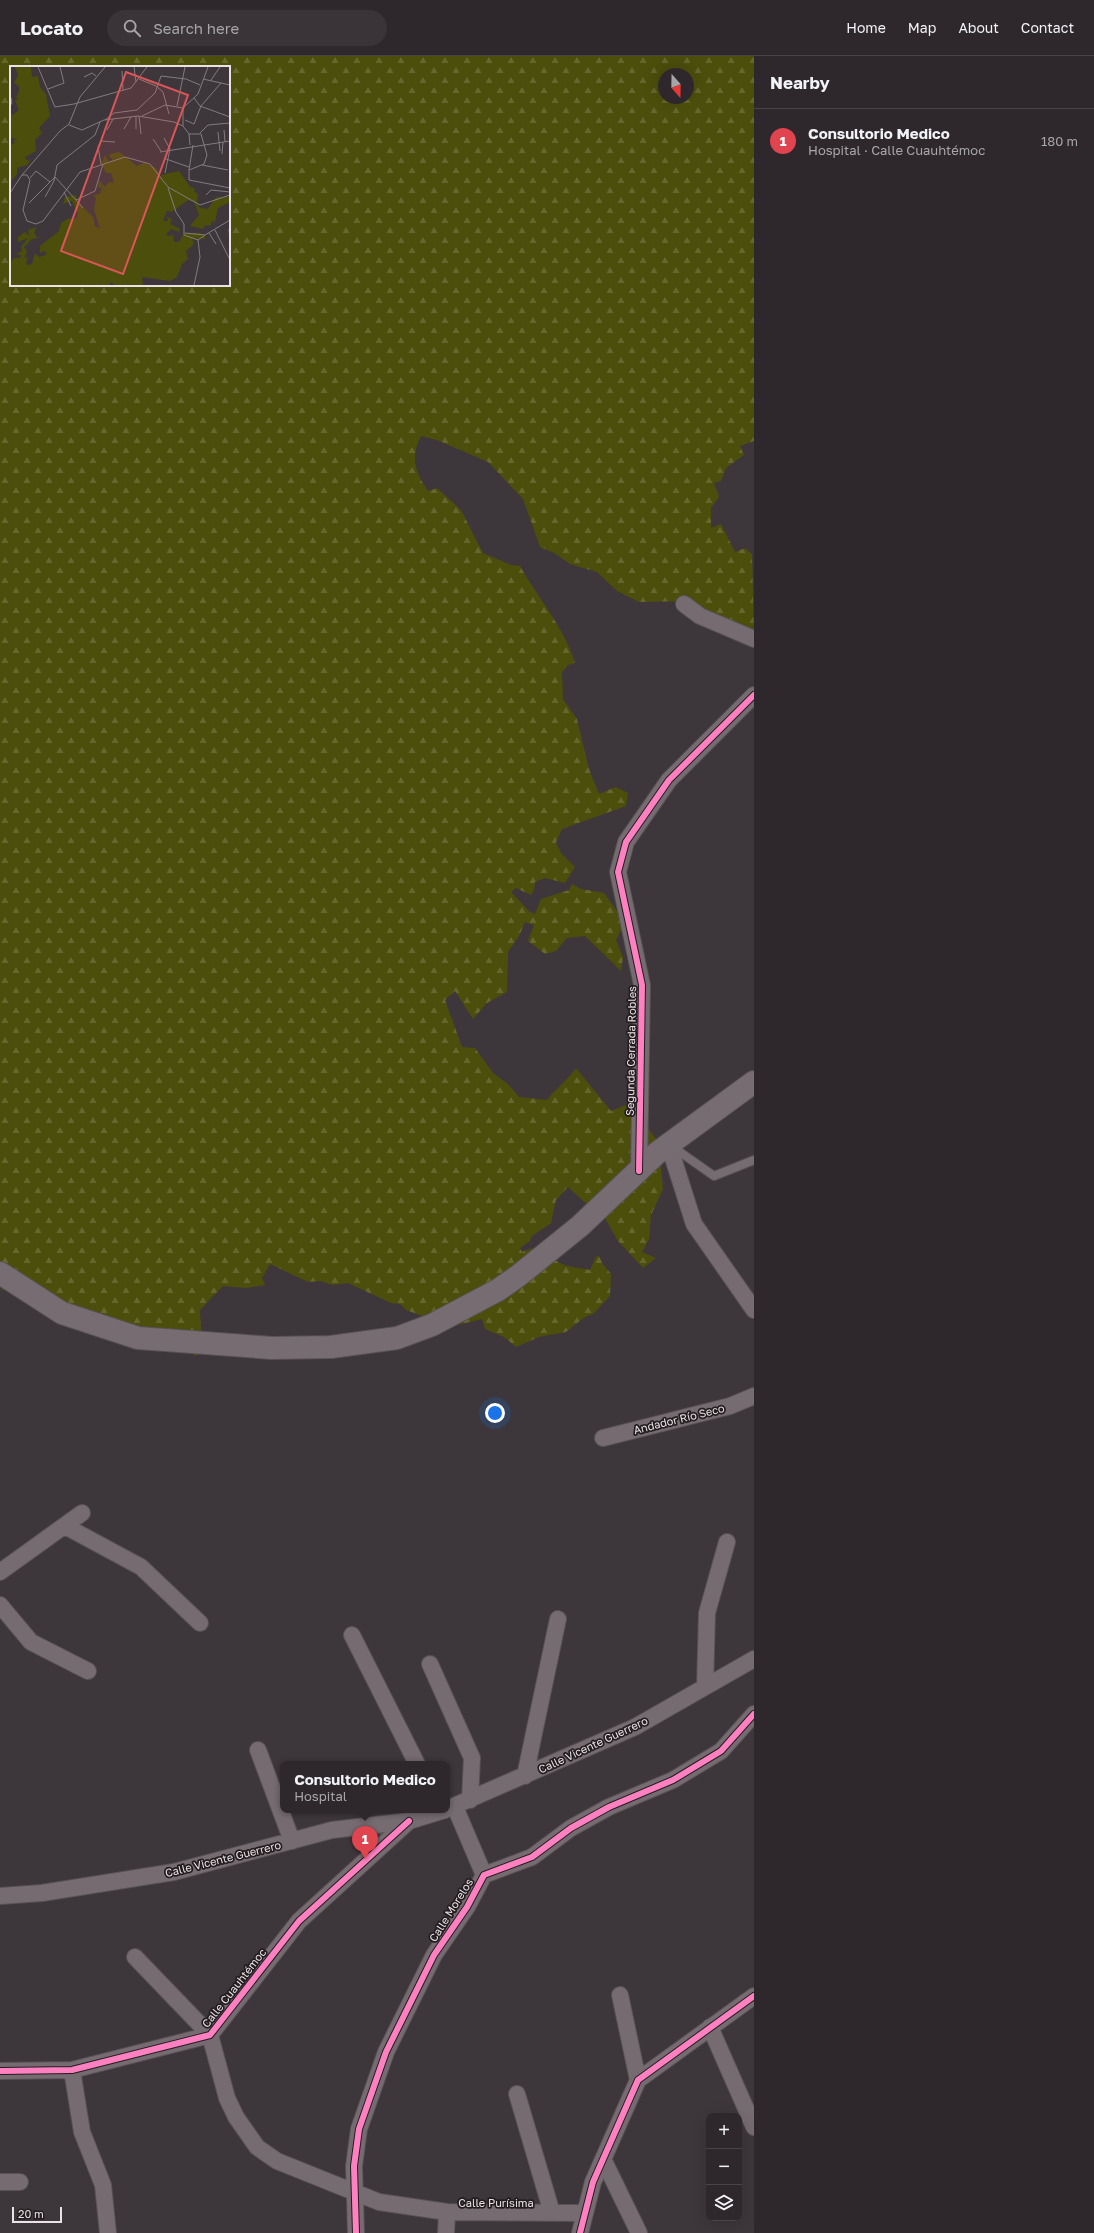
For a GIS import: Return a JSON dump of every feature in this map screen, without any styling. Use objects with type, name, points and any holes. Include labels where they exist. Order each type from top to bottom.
[{"type":"main road","points":[[0,1273],[62,1313],[138,1338],[272,1348],[331,1347],[397,1338],[432,1325],[498,1290],[518,1276],[580,1226],[667,1146],[754,1082]]},
{"type":"street","points":[[684,604],[700,616],[754,638]]},
{"type":"street","name":"Segunda Cerrada Robles","points":[[639,1171],[642,985],[618,872],[626,842],[670,780],[754,695]]},
{"type":"street","points":[[667,1146],[673,1158],[694,1224],[754,1310]]},
{"type":"street","name":"Andador Río Seco","points":[[603,1438],[730,1406],[754,1396]]},
{"type":"street","points":[[0,1572],[82,1513]]},
{"type":"street","points":[[65,1526],[141,1567],[200,1623]]},
{"type":"street","points":[[705,1687],[707,1613],[727,1542]]},
{"type":"street","points":[[0,1606],[32,1642],[88,1671]]},
{"type":"street","points":[[525,1776],[558,1618]]},
{"type":"street","points":[[352,1634],[416,1761]]},
{"type":"street","name":"Calle Vicente Guerrero","points":[[450,1808],[635,1728],[754,1659]]},
{"type":"street","points":[[430,1664],[472,1758],[470,1800]]},
{"type":"street","name":"Calle Morelos","points":[[356,2233],[354,2166],[359,2129],[386,2052],[434,1955],[467,1907],[484,1874],[532,1857],[571,1828],[609,1807],[673,1780],[700,1764],[721,1751],[754,1714]]},
{"type":"street","points":[[258,1750],[280,1809]]},
{"type":"street","points":[[282,1813],[292,1841]]},
{"type":"street","name":"Calle Vicente Guerrero","points":[[0,1896],[42,1893],[174,1872],[332,1830],[409,1821],[434,1813]]},
{"type":"street","name":"Calle Morelos","points":[[448,1813],[484,1874]]},
{"type":"street","name":"Calle Cuauhtémoc","points":[[0,2071],[72,2070],[210,2035],[299,1921],[409,1821]]},
{"type":"street","points":[[135,1957],[210,2035]]},
{"type":"street","points":[[620,1995],[638,2080]]},
{"type":"street","points":[[580,2233],[593,2182],[638,2080],[754,1996]]},
{"type":"street","points":[[710,2027],[754,2127]]},
{"type":"street","name":"Calle Purísima","points":[[210,2035],[227,2098],[236,2117],[257,2147],[277,2161],[379,2202],[447,2212],[584,2213]]},
{"type":"street","points":[[72,2070],[82,2132],[103,2185],[108,2233]]},
{"type":"street","points":[[517,2094],[552,2213]]},
{"type":"street","points":[[603,2159],[639,2233]]},
{"type":"street","points":[[0,2182],[20,2182]]},
{"type":"street","points":[[446,2233],[447,2212]]},
{"type":"lane","points":[[667,1146],[714,1176],[754,1160]]},
{"type":"green space","points":[[0,56],[754,56],[754,441],[740,446],[744,455],[726,468],[721,481],[714,483],[719,497],[711,508],[711,528],[721,524],[735,552],[745,548],[752,554],[754,637],[729,630],[690,601],[639,602],[617,591],[597,572],[570,564],[554,553],[540,547],[523,499],[488,462],[437,440],[421,436],[415,458],[417,471],[428,491],[437,488],[461,510],[483,553],[511,565],[520,566],[558,625],[575,663],[568,665],[562,672],[563,699],[577,719],[589,769],[599,794],[616,787],[628,793],[626,806],[562,829],[556,842],[561,853],[575,867],[565,883],[545,878],[535,882],[534,890],[531,895],[516,888],[511,892],[530,912],[535,914],[541,899],[569,890],[572,884],[581,889],[604,893],[625,922],[616,940],[623,957],[621,971],[585,936],[567,938],[556,951],[545,954],[528,941],[534,925],[525,922],[519,936],[508,952],[507,992],[487,1003],[473,1019],[455,991],[445,1000],[462,1047],[475,1048],[493,1073],[508,1084],[519,1097],[547,1100],[576,1068],[611,1111],[628,1104],[642,1108],[650,1131],[664,1149],[660,1157],[663,1189],[651,1215],[649,1239],[642,1252],[656,1258],[643,1268],[618,1241],[602,1213],[590,1207],[568,1187],[556,1200],[551,1223],[532,1236],[530,1241],[520,1248],[522,1252],[531,1249],[542,1249],[562,1264],[590,1270],[596,1257],[599,1255],[602,1263],[611,1274],[610,1296],[593,1314],[585,1317],[566,1332],[539,1337],[516,1347],[504,1337],[485,1329],[482,1319],[445,1328],[436,1321],[406,1310],[400,1304],[391,1303],[348,1283],[333,1285],[320,1281],[308,1282],[270,1264],[262,1278],[265,1285],[246,1288],[223,1286],[200,1310],[201,1330],[209,1350],[195,1356],[182,1341],[51,1315],[28,1305],[15,1293],[12,1286],[2,1290],[0,1285]]},
{"type":"cycle path","points":[[639,1171],[642,985],[618,872],[626,842],[669,780],[754,695]]},
{"type":"cycle path","points":[[356,2233],[354,2166],[359,2129],[386,2052],[434,1955],[467,1907],[484,1875],[532,1857],[571,1828],[609,1807],[673,1780],[721,1751],[754,1714]]},
{"type":"cycle path","points":[[1,2071],[72,2070],[210,2035],[299,1921],[409,1821]]},
{"type":"cycle path","points":[[580,2233],[593,2182],[638,2080],[754,1996]]},
{"type":"place","name":"Consultorio Medico","points":[[365,1859]]}]
